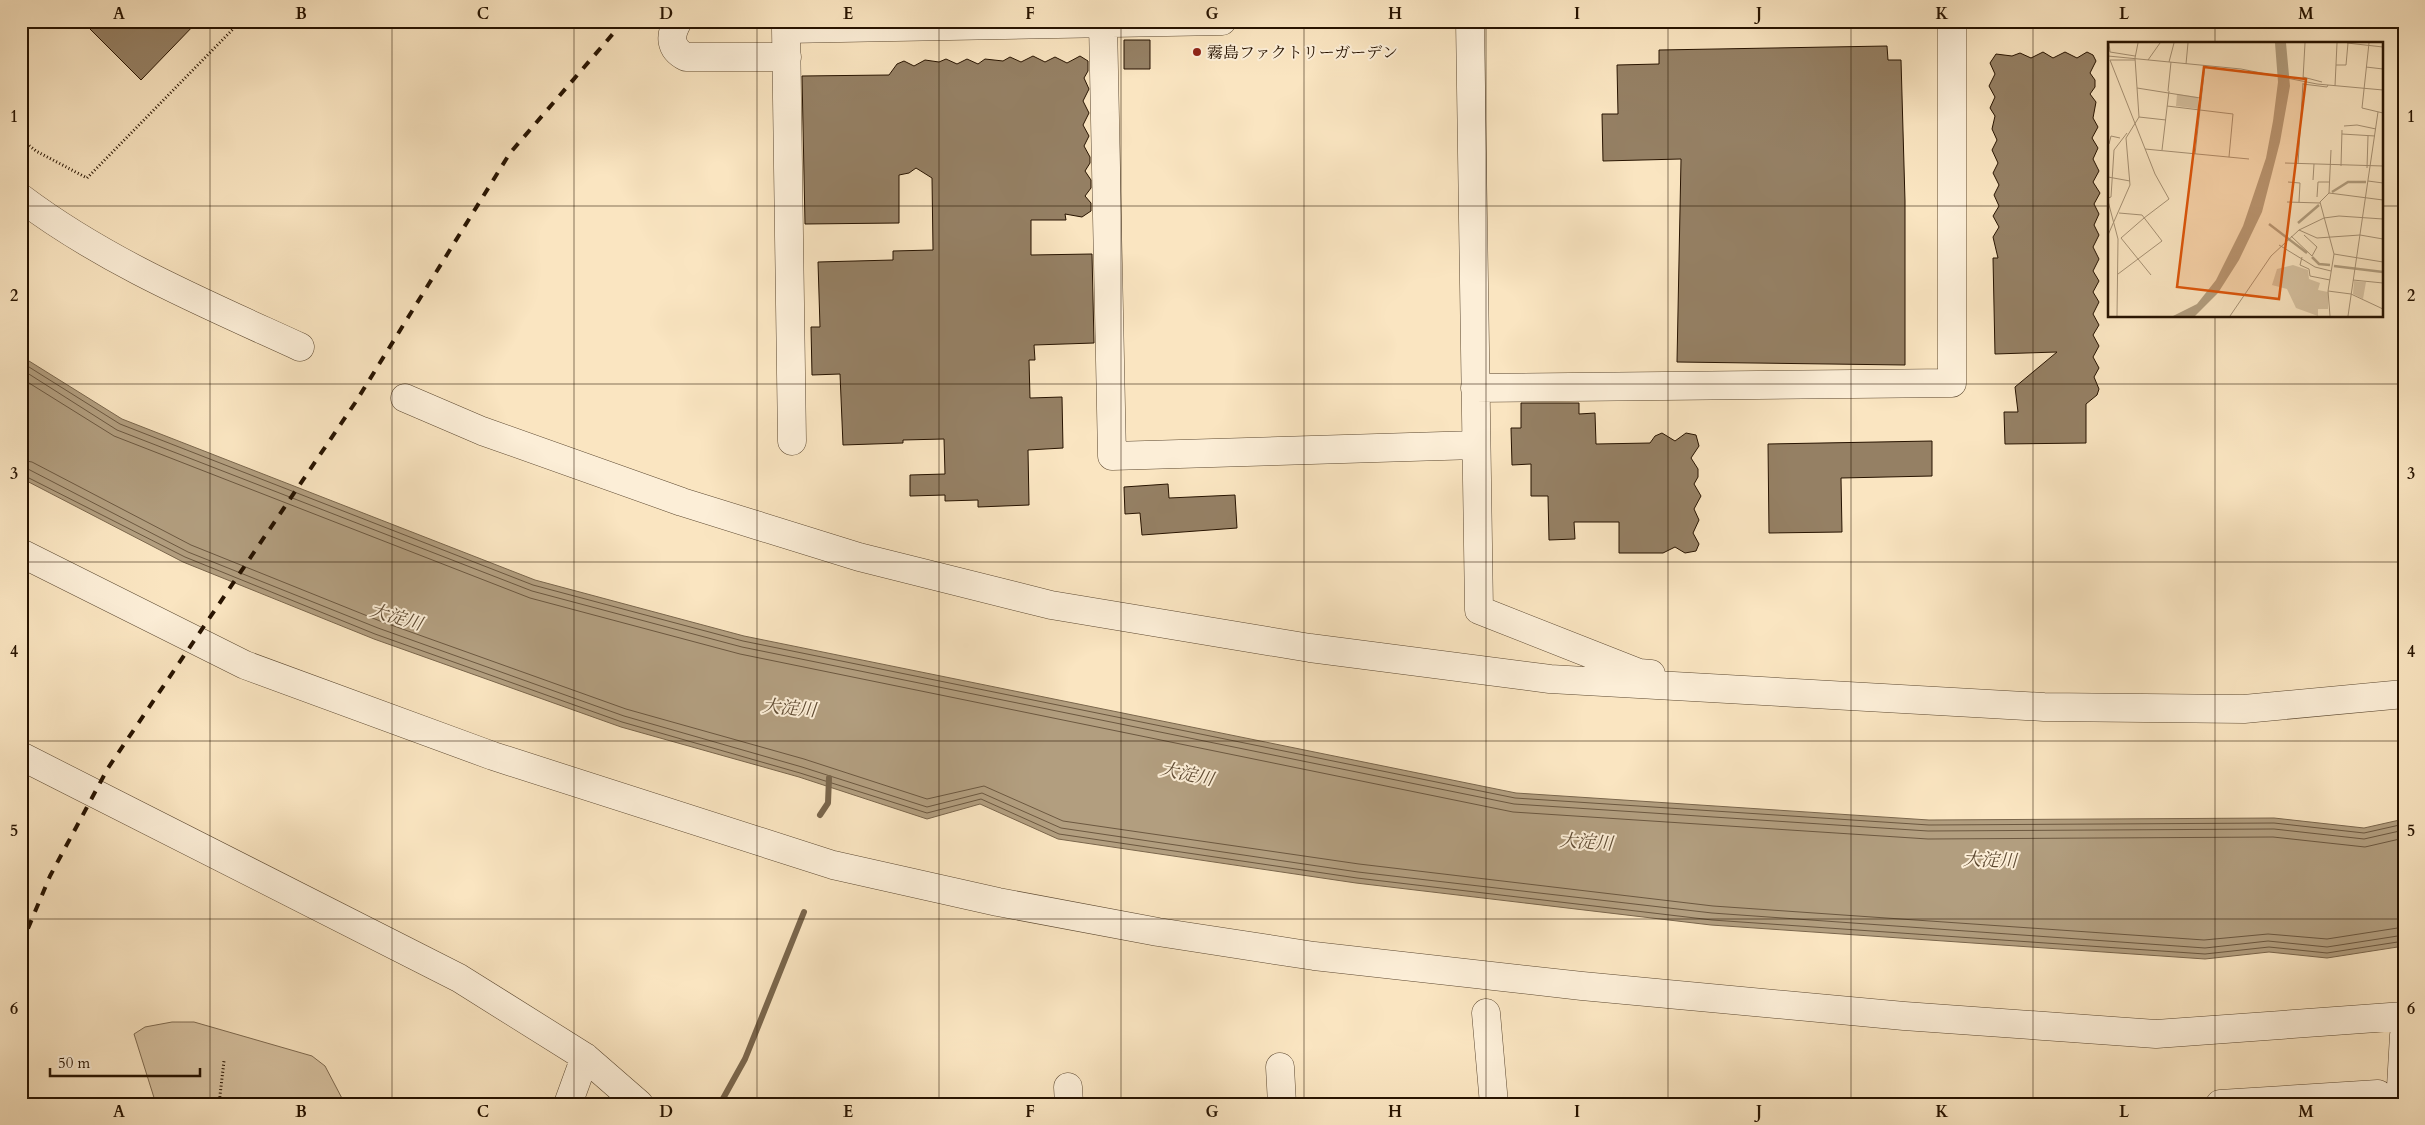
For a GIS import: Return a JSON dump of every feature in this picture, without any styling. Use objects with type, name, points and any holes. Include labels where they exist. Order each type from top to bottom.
[{"type":"street","points":[[678,21],[673,29],[671,43],[678,53],[686,57],[786,57]]},
{"type":"street","points":[[792,441],[786,29],[1222,21]]},
{"type":"street","points":[[1470,21],[1479,610],[1639,673],[2015,691],[2044,707]]},
{"type":"street","points":[[1475,388],[1952,383],[1952,21]]},
{"type":"street","points":[[1103,23],[1112,456],[1476,445]]},
{"type":"street","points":[[21,198],[56,224],[138,272],[300,347]]},
{"type":"street","points":[[405,398],[482,431],[682,502],[859,557],[1050,605],[1310,648],[1550,679],[2044,707],[2244,709],[2404,694]]},
{"type":"street","points":[[21,553],[245,665],[493,756],[833,865],[998,902],[1158,932],[1314,956],[1590,987],[1904,1016],[2156,1034],[2404,1016]]},
{"type":"street","points":[[21,756],[459,978],[585,1057],[639,1104]]},
{"type":"street","points":[[1486,1013],[1494,1104]]},
{"type":"street","points":[[2220,1104],[2376,1099],[2402,1063],[2404,1035]]},
{"type":"street","points":[[568,1104],[585,1057]]},
{"type":"street","points":[[1280,1067],[1282,1104]]},
{"type":"path","points":[[21,139],[36,151],[87,178],[241,21]]},
{"type":"path","points":[[219,1104],[224,1061]]},
{"type":"shaded area","points":[[172,1022],[194,1022],[312,1056],[325,1066],[345,1104],[156,1104],[134,1034],[145,1027]]},
{"type":"water","name":"大淀川","points":[[21,356],[122,419],[535,580],[744,636],[1516,793],[1929,820],[2274,818],[2364,828],[2404,819],[2404,946],[2327,958],[2269,952],[2205,959],[1711,925],[1356,883],[1058,839],[980,804],[927,819],[799,777],[621,727],[374,639],[183,562],[21,478]]},
{"type":"building","points":[[82,21],[198,21],[141,80]]},
{"type":"building","points":[[1124,40],[1150,40],[1150,69],[1124,69]]},
{"type":"building","points":[[1887,46],[1888,60],[1901,60],[1905,201],[1905,365],[1677,362],[1681,159],[1603,161],[1602,114],[1618,114],[1617,65],[1659,64],[1659,50]]},
{"type":"building","points":[[2043,52],[2053,58],[2065,52],[2077,58],[2087,52],[2093,55],[2096,61],[2090,73],[2095,80],[2095,87],[2090,94],[2096,102],[2093,118],[2098,127],[2092,138],[2098,148],[2093,159],[2099,171],[2093,182],[2100,193],[2094,204],[2099,214],[2094,225],[2099,235],[2093,247],[2099,259],[2093,271],[2099,281],[2093,292],[2099,302],[2093,314],[2099,325],[2093,335],[2099,346],[2093,357],[2099,368],[2094,377],[2099,389],[2097,395],[2086,404],[2086,443],[2005,444],[2004,412],[2018,412],[2015,387],[2057,352],[1995,354],[1993,258],[1998,258],[1993,237],[1999,227],[1993,216],[1999,206],[1994,195],[1999,185],[1993,173],[1998,163],[1992,150],[1997,140],[1992,129],[1995,116],[1990,108],[1995,97],[1989,86],[1995,74],[1990,63],[1996,54],[2012,56],[2020,53],[2031,58]]},
{"type":"building","points":[[1033,56],[1045,62],[1055,57],[1067,63],[1080,56],[1088,61],[1088,71],[1084,78],[1089,89],[1083,101],[1089,113],[1083,125],[1089,136],[1084,146],[1090,157],[1090,163],[1085,171],[1091,180],[1091,188],[1085,196],[1091,203],[1091,211],[1082,217],[1065,214],[1066,220],[1031,220],[1031,255],[1092,254],[1094,343],[1034,345],[1035,360],[1029,360],[1030,398],[1062,397],[1063,448],[1028,450],[1029,505],[978,507],[978,500],[945,501],[945,495],[910,496],[910,475],[945,474],[944,439],[903,440],[903,443],[843,445],[840,374],[812,375],[811,327],[820,327],[818,262],[893,260],[893,251],[933,250],[932,178],[916,168],[909,173],[899,175],[899,223],[805,224],[802,76],[889,75],[897,64],[904,61],[914,66],[925,60],[939,62],[946,59],[957,64],[967,59],[978,64],[985,59],[1003,61],[1010,57],[1021,62]]},
{"type":"building","points":[[1521,403],[1579,403],[1579,414],[1595,413],[1596,444],[1650,443],[1655,436],[1662,433],[1675,441],[1686,433],[1696,435],[1699,446],[1691,458],[1698,469],[1698,477],[1694,484],[1701,496],[1694,509],[1699,520],[1693,533],[1699,544],[1696,551],[1685,553],[1675,547],[1663,553],[1619,553],[1619,522],[1574,522],[1575,539],[1549,540],[1548,496],[1531,496],[1531,464],[1512,465],[1511,428],[1521,428]]},
{"type":"building","points":[[1932,441],[1932,476],[1841,478],[1842,532],[1769,533],[1768,444]]},
{"type":"building","points":[[1168,484],[1169,498],[1235,495],[1237,528],[1142,535],[1140,513],[1125,514],[1124,487]]},
{"type":"waterway","points":[[820,815],[828,803],[829,778]]},
{"type":"waterway","points":[[720,1104],[745,1059],[804,912]]},
{"type":"railway","points":[[21,945],[50,876],[108,768],[355,403],[510,153],[624,21]]},
{"type":"place","name":"霧島ファクトリーガーデン","points":[[1197,52]]}]
